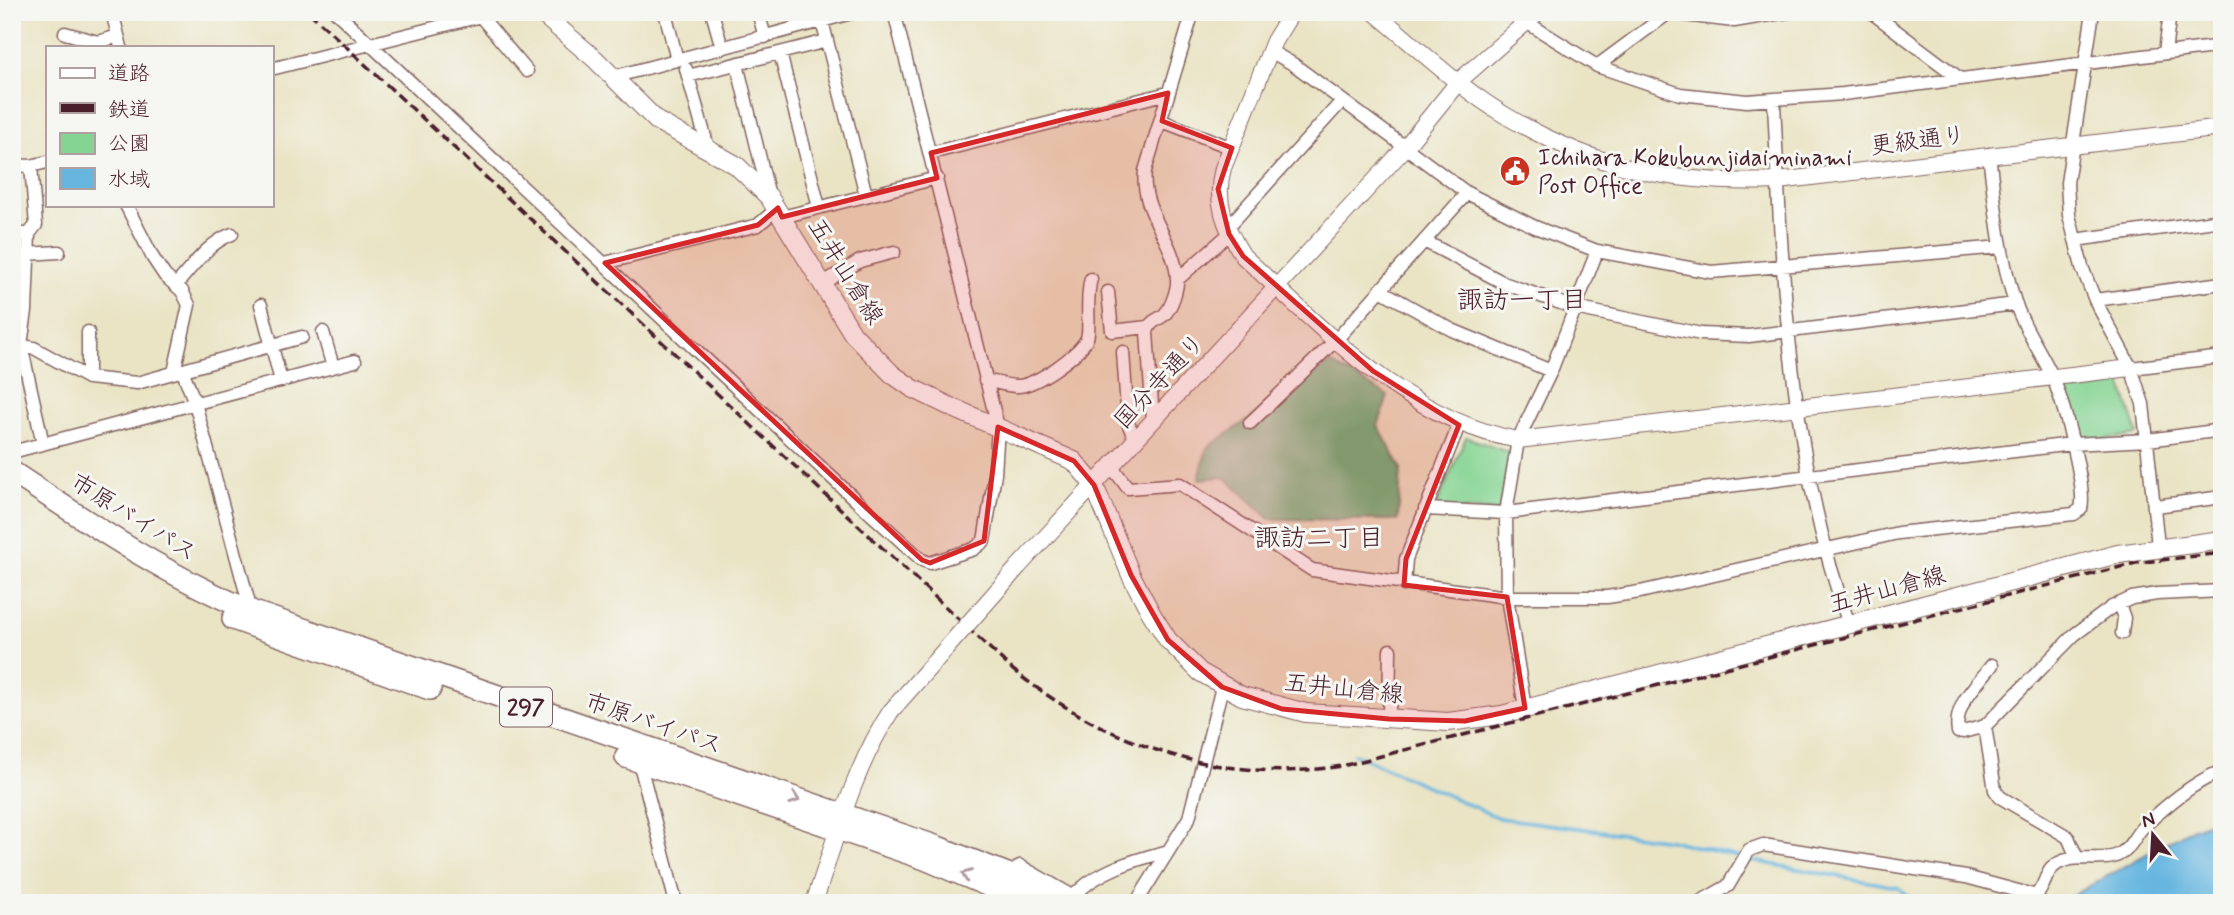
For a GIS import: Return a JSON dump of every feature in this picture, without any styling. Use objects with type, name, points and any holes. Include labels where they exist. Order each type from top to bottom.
[{"type":"highway","name":"市原バイパス","points":[[12,472],[130,549],[185,580],[251,611],[840,823],[1029,903]]},
{"type":"highway","name":"市原バイパス","points":[[12,488],[121,559],[230,618],[639,761],[1010,875],[1073,901]]},
{"type":"main road","name":"五井山倉線","points":[[540,12],[657,121],[736,165],[776,207],[853,334],[892,374],[912,388],[1074,461],[1094,485],[1131,575],[1155,620],[1183,657],[1222,687],[1282,709],[1389,719],[1465,721],[1525,708],[2118,554],[2158,546],[2222,540]]},
{"type":"street","points":[[65,33],[97,42],[120,42],[112,12]]},
{"type":"street","points":[[336,12],[860,504],[922,560],[930,563],[974,549],[984,541],[995,474],[998,427],[894,12]]},
{"type":"street","points":[[273,68],[368,43],[482,18],[497,12]]},
{"type":"street","points":[[665,12],[680,60],[688,76],[709,151]]},
{"type":"street","points":[[712,12],[722,48]]},
{"type":"street","points":[[758,12],[765,37]]},
{"type":"street","points":[[613,78],[855,12]]},
{"type":"street","points":[[1108,292],[1112,331],[1148,327],[1166,314],[1174,298],[1178,279],[1142,190],[1145,171],[1193,12]]},
{"type":"street","points":[[1292,12],[1270,51],[1218,189],[1228,231],[1243,256],[1336,339],[1408,396],[1459,425],[1483,434],[1518,440],[2222,357]]},
{"type":"street","name":"更級通り","points":[[1374,12],[1506,116],[1578,153],[1653,176],[1734,183],[1778,181],[2222,128]]},
{"type":"street","name":"国分寺通り","points":[[814,903],[867,752],[891,711],[1018,567],[1404,149],[1459,80],[1517,17],[1538,12]]},
{"type":"street","points":[[1597,66],[1669,13],[1734,21],[1788,12]]},
{"type":"street","points":[[1871,12],[1959,78]]},
{"type":"street","points":[[2092,12],[2075,144],[2067,183],[2075,240],[2095,300],[2131,368],[2143,404],[2156,506],[2158,546]]},
{"type":"street","points":[[2165,53],[2170,12]]},
{"type":"street","points":[[1517,17],[1597,66],[1680,94],[1774,102],[2222,46]]},
{"type":"street","points":[[482,18],[527,71]]},
{"type":"street","points":[[822,21],[866,195]]},
{"type":"street","points":[[688,76],[827,41]]},
{"type":"street","points":[[1270,51],[1467,193],[1535,227],[1597,251],[1711,272],[2001,247]]},
{"type":"street","points":[[780,53],[819,207]]},
{"type":"street","points":[[737,64],[776,207]]},
{"type":"street","points":[[931,153],[1168,93]]},
{"type":"street","points":[[1178,279],[1228,231],[1342,101]]},
{"type":"street","points":[[1774,102],[1784,266],[1797,407],[1809,477],[1849,624]]},
{"type":"street","points":[[1162,121],[1232,148]]},
{"type":"street","points":[[1112,467],[1128,488],[1180,484],[1312,570],[1404,585],[1507,597],[1607,597],[1640,593],[1898,533],[2074,514],[2081,509],[2083,492],[2072,444],[2053,377],[2016,304],[2001,247],[1989,154]]},
{"type":"street","points":[[12,165],[31,166],[46,162]]},
{"type":"street","points":[[31,166],[36,225],[29,234],[26,310],[17,344],[43,444]]},
{"type":"street","points":[[605,263],[758,225],[776,207],[819,207],[937,178]]},
{"type":"street","points":[[1250,423],[1336,339],[1467,193]]},
{"type":"street","points":[[127,206],[153,258],[165,276],[187,299],[189,317],[179,372],[195,403],[251,611]]},
{"type":"street","points":[[2075,240],[2222,220]]},
{"type":"street","points":[[12,234],[29,234]]},
{"type":"street","points":[[176,285],[206,251],[222,238],[232,234]]},
{"type":"street","points":[[1424,241],[1506,284],[1575,308],[1701,334],[1749,336],[2016,304]]},
{"type":"street","points":[[1525,708],[1507,597],[1506,513],[1518,440],[1551,371],[1597,251]]},
{"type":"street","points":[[27,254],[59,252]]},
{"type":"street","points":[[823,283],[860,261],[894,252]]},
{"type":"street","points":[[985,380],[1017,386],[1029,384],[1061,365],[1082,347],[1089,335],[1086,294],[1091,279]]},
{"type":"street","points":[[2095,300],[2222,283]]},
{"type":"street","points":[[1380,290],[1452,330],[1551,371]]},
{"type":"street","points":[[261,305],[281,381]]},
{"type":"street","points":[[1148,327],[1153,420]]},
{"type":"street","points":[[88,332],[88,378]]},
{"type":"street","points":[[323,332],[333,367]]},
{"type":"street","points":[[17,344],[34,348],[88,378],[137,383],[302,337]]},
{"type":"street","points":[[1123,352],[1128,423],[1135,439]]},
{"type":"street","points":[[12,452],[355,361]]},
{"type":"street","points":[[1404,585],[1406,559],[1459,425]]},
{"type":"street","points":[[1425,509],[1506,513],[2072,444],[2148,440],[2222,430]]},
{"type":"street","points":[[2156,506],[2222,497]]},
{"type":"street","points":[[1992,665],[1961,706],[1956,718],[1961,732],[1985,726],[2074,635],[2119,604],[2132,598],[2157,594],[2222,591]]},
{"type":"street","points":[[2119,604],[2124,618],[2122,633]]},
{"type":"street","points":[[1389,719],[1390,650]]},
{"type":"street","points":[[1139,901],[1165,852],[1189,818],[1222,687]]},
{"type":"street","points":[[1985,726],[1995,790],[2000,797],[2068,837],[2077,858]]},
{"type":"street","points":[[639,761],[676,903]]},
{"type":"street","points":[[1698,903],[1728,886],[1749,850],[1763,845],[1966,877],[2033,895],[2044,885],[2051,869],[2077,858],[2116,856],[2129,848],[2141,830],[2169,805],[2205,778],[2222,771]]},
{"type":"street","points":[[1073,901],[1084,885],[1125,864],[1165,852]]},
{"type":"highlighted area","points":[[1168,93],[1162,121],[1232,148],[1218,189],[1229,234],[1243,256],[1373,371],[1459,425],[1406,559],[1404,585],[1507,597],[1525,708],[1465,721],[1389,719],[1282,709],[1222,687],[1168,640],[1131,575],[1094,485],[1074,461],[998,427],[984,541],[930,563],[922,560],[605,263],[758,225],[778,208],[782,217],[937,178],[931,153]]},
{"type":"green space","points":[[1331,363],[1388,396],[1378,426],[1401,468],[1398,520],[1270,519],[1225,477],[1199,479],[1207,448]]},
{"type":"green space","points":[[2119,376],[2138,435],[2079,443],[2062,382]]},
{"type":"green space","points":[[1466,437],[1510,453],[1499,511],[1435,509]]},
{"type":"water","points":[[2222,817],[2222,903],[2060,903],[2191,829]]},
{"type":"waterway","points":[[1354,754],[1499,818],[1670,840],[1741,858]]},
{"type":"waterway","points":[[1748,860],[1897,887],[1916,903]]},
{"type":"railway","points":[[309,12],[1013,670],[1088,720],[1127,739],[1168,754],[1253,770],[1342,766],[2136,563],[2222,553]]},
{"type":"place","name":"Ichihara Kokubunjidaiminami Post Office","points":[[1515,171]]},
{"type":"district","name":"諏訪一丁目","points":[[1522,299]]},
{"type":"district","name":"諏訪二丁目","points":[[1319,537]]}]
